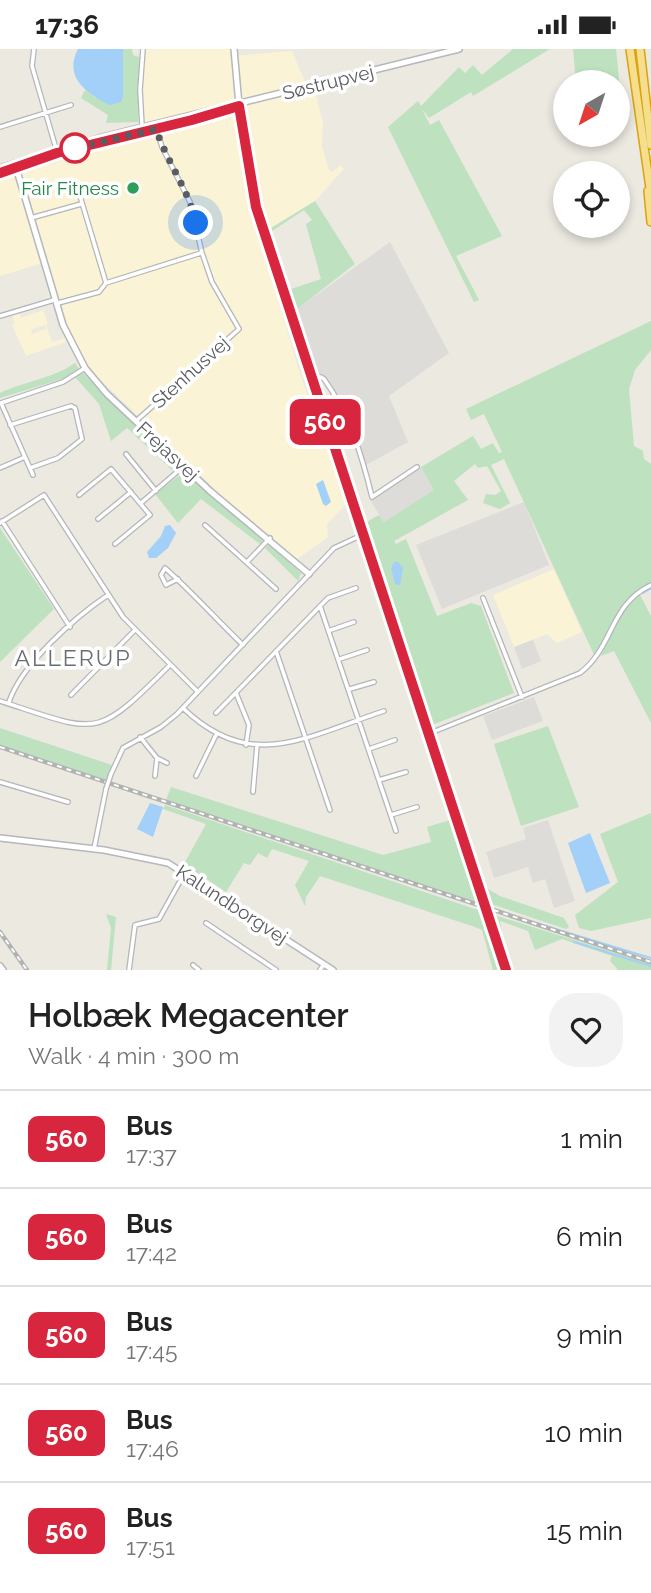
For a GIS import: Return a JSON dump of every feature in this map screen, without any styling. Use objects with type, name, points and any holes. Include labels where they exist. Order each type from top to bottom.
[{"type":"highway","points":[[630,49],[651,195]]},
{"type":"highway","points":[[640,49],[651,145]]},
{"type":"highway","points":[[648,180],[651,222]]},
{"type":"street","points":[[34,49],[33,66],[57,151]]},
{"type":"street","points":[[142,130],[140,90],[143,49]]},
{"type":"street","points":[[234,49],[239,106],[256,207],[505,970]]},
{"type":"street","name":"Søstrupvej","points":[[239,106],[459,49]]},
{"type":"street","points":[[0,126],[71,105]]},
{"type":"street","points":[[0,171],[57,151],[239,106]]},
{"type":"street","name":"Stenhusvej","points":[[136,421],[239,329],[219,296],[202,253],[190,202],[156,127]]},
{"type":"street","name":"Frejasvej","points":[[15,166],[55,302],[68,339],[85,368],[184,466],[310,575]]},
{"type":"street","points":[[77,186],[106,282]]},
{"type":"street","points":[[31,218],[82,204]]},
{"type":"street","points":[[0,316],[99,292],[106,282],[202,253]]},
{"type":"street","points":[[33,475],[1,405],[3,401],[63,382],[85,368]]},
{"type":"street","points":[[312,380],[324,379],[348,422],[361,451],[372,497],[417,467]]},
{"type":"street","points":[[10,425],[71,406],[75,408],[82,439],[58,458],[30,468]]},
{"type":"street","points":[[0,423],[7,419]]},
{"type":"street","points":[[126,454],[156,491]]},
{"type":"street","points":[[0,468],[25,457]]},
{"type":"street","points":[[141,503],[184,466]]},
{"type":"street","points":[[79,495],[111,468],[141,503],[149,515],[115,544]]},
{"type":"street","points":[[99,479],[103,484]]},
{"type":"street","points":[[98,519],[131,492]]},
{"type":"street","points":[[70,627],[1,522],[44,495],[108,595],[135,631],[197,692]]},
{"type":"street","points":[[133,519],[137,524]]},
{"type":"street","points":[[205,525],[276,589]]},
{"type":"street","points":[[94,849],[106,789],[121,751],[167,723],[337,546],[362,535]]},
{"type":"street","points":[[247,562],[270,538]]},
{"type":"street","points":[[178,579],[166,585],[161,575],[165,568],[178,579],[243,645]]},
{"type":"street","points":[[428,734],[576,675],[588,667],[603,647],[623,605],[651,585]]},
{"type":"street","points":[[216,713],[320,605],[328,598],[356,588]]},
{"type":"street","points":[[8,703],[19,679],[92,606],[108,595]]},
{"type":"street","points":[[483,597],[522,697]]},
{"type":"street","points":[[320,605],[331,630],[396,831]]},
{"type":"street","points":[[331,630],[354,622]]},
{"type":"street","points":[[71,695],[135,631]]},
{"type":"street","points":[[340,659],[368,650]]},
{"type":"street","points":[[276,651],[330,810]]},
{"type":"street","points":[[0,701],[66,723],[86,726],[102,723],[123,712],[170,665]]},
{"type":"street","points":[[350,689],[374,682]]},
{"type":"street","points":[[236,693],[249,725],[246,745]]},
{"type":"street","points":[[183,708],[216,735],[257,746],[280,745],[384,711]]},
{"type":"street","points":[[196,776],[216,735]]},
{"type":"street","points":[[140,737],[158,758],[167,763]]},
{"type":"street","points":[[369,749],[395,740]]},
{"type":"street","points":[[253,792],[257,746]]},
{"type":"street","points":[[155,776],[158,758]]},
{"type":"street","points":[[379,781],[406,772]]},
{"type":"street","points":[[0,782],[68,802]]},
{"type":"street","points":[[391,815],[417,807]]},
{"type":"street","name":"Kalundborgvej","points":[[0,838],[94,849],[162,861],[186,872],[333,970]]},
{"type":"street","points":[[129,970],[135,925],[159,919],[186,872]]},
{"type":"street","points":[[206,923],[276,970]]},
{"type":"street","points":[[320,970],[324,964]]},
{"type":"street","points":[[193,965],[199,970]]},
{"type":"street","points":[[0,966],[3,970]]},
{"type":"shaded area","points":[[145,49],[231,49],[231,56],[292,51],[305,82],[320,79],[321,87],[316,96],[323,122],[322,146],[329,170],[332,172],[341,165],[344,169],[315,201],[259,236],[298,367],[347,504],[327,524],[328,537],[297,559],[239,512],[88,368],[72,339],[46,262],[0,276],[0,179],[145,136],[142,95]]},
{"type":"shaded area","points":[[390,242],[449,353],[389,396],[408,442],[366,465],[347,415],[318,373],[297,309]]},
{"type":"shaded area","points":[[43,310],[48,324],[31,330],[32,334],[45,329],[46,325],[52,342],[65,338],[66,342],[26,356],[12,325],[13,315],[19,313],[21,318]]},
{"type":"shaded area","points":[[421,467],[435,490],[384,522],[370,500]]},
{"type":"shaded area","points":[[524,502],[549,565],[442,609],[416,545]]},
{"type":"shaded area","points":[[554,569],[582,632],[557,643],[547,634],[514,647],[493,595]]},
{"type":"shaded area","points":[[533,640],[541,661],[522,669],[514,647]]},
{"type":"shaded area","points":[[534,697],[543,721],[492,740],[483,716]]},
{"type":"shaded area","points":[[548,820],[575,901],[554,908],[545,879],[533,883],[528,867],[494,878],[486,852],[526,839],[523,828]]},
{"type":"green space","points":[[123,49],[132,49],[133,55],[139,57],[138,122],[106,123],[108,115],[81,98],[85,90],[96,98],[123,97]]},
{"type":"green space","points":[[513,49],[550,49],[473,96],[471,92],[429,118],[422,109],[430,125],[439,120],[502,236],[456,256],[479,300],[474,302],[388,127],[418,101],[421,106],[459,67],[465,73],[473,65],[482,75]]},
{"type":"green space","points":[[573,49],[616,49],[618,70],[575,70]]},
{"type":"green space","points":[[315,201],[355,264],[297,309],[291,289],[321,279],[306,224],[312,220],[304,210],[272,231],[271,228]]},
{"type":"green space","points":[[651,321],[651,350],[635,370],[629,389],[634,446],[643,451],[644,459],[651,464],[651,584],[623,606],[595,657],[504,459],[491,465],[510,503],[500,509],[483,503],[486,494],[495,495],[501,491],[487,466],[478,468],[475,464],[454,481],[468,500],[394,541],[396,544],[406,539],[437,616],[471,603],[481,606],[514,693],[432,725],[363,524],[379,515],[384,522],[434,490],[421,467],[473,436],[481,449],[493,443],[499,453],[502,452],[484,414],[471,420],[466,409]]},
{"type":"green space","points":[[75,363],[79,369],[62,379],[0,398],[0,393],[57,373]]},
{"type":"green space","points":[[83,373],[149,436],[178,469],[174,472],[127,428],[111,441],[99,404],[75,377]]},
{"type":"green space","points":[[185,471],[264,539],[260,544],[201,499],[178,523],[155,494]]},
{"type":"green space","points":[[0,528],[54,609],[0,662]]},
{"type":"green space","points":[[269,544],[301,573],[298,581],[265,548]]},
{"type":"green space","points":[[639,593],[651,616],[651,723],[614,651],[601,656],[619,613]]},
{"type":"green space","points":[[548,726],[579,807],[521,826],[494,744]]},
{"type":"green space","points":[[0,728],[112,765],[107,781],[0,745]]},
{"type":"green space","points":[[171,787],[383,855],[431,842],[427,827],[450,820],[478,904],[166,800]]},
{"type":"green space","points":[[165,805],[481,911],[501,970],[493,970],[482,930],[320,876],[306,897],[305,906],[295,885],[309,861],[272,849],[267,858],[258,853],[250,865],[244,863],[226,892],[184,864],[206,824],[163,809]]},
{"type":"green space","points":[[651,813],[651,918],[591,931],[579,928],[575,915],[618,882],[600,834]]},
{"type":"green space","points":[[483,886],[500,896],[564,918],[569,927],[566,929],[491,904]]},
{"type":"green space","points":[[106,914],[116,917],[111,970],[107,970],[111,928]]},
{"type":"green space","points":[[491,914],[651,964],[651,970],[618,970],[610,961],[612,956],[562,939],[535,950],[528,931],[500,921],[502,934],[498,935]]},
{"type":"water","points":[[78,49],[123,49],[121,102],[110,105],[93,96],[80,83],[73,68]]},
{"type":"water","points":[[323,480],[331,502],[326,506],[316,484]]},
{"type":"water","points":[[170,525],[176,533],[168,548],[156,558],[149,558],[147,552],[161,536],[165,526]]},
{"type":"water","points":[[394,562],[398,562],[403,568],[400,585],[395,584],[391,568]]},
{"type":"water","points":[[150,803],[163,807],[153,837],[137,829]]},
{"type":"water","points":[[590,833],[610,883],[586,893],[568,843]]},
{"type":"waterway","points":[[643,593],[651,588]]},
{"type":"waterway","points":[[516,917],[651,958]]},
{"type":"waterway","points":[[574,942],[651,966]]},
{"type":"railway","points":[[0,747],[651,962]]},
{"type":"railway","points":[[0,932],[27,970]]},
{"type":"bus line","name":"560","points":[[0,173],[96,142],[192,120],[239,106],[256,207],[506,970]]},
{"type":"place","name":"Fair Fitness","points":[[133,188]]},
{"type":"district","name":"ALLERUP","points":[[73,658]]},
{"type":"route","points":[[75,148],[71,149],[156,129],[162,148],[186,191],[196,223]]}]
